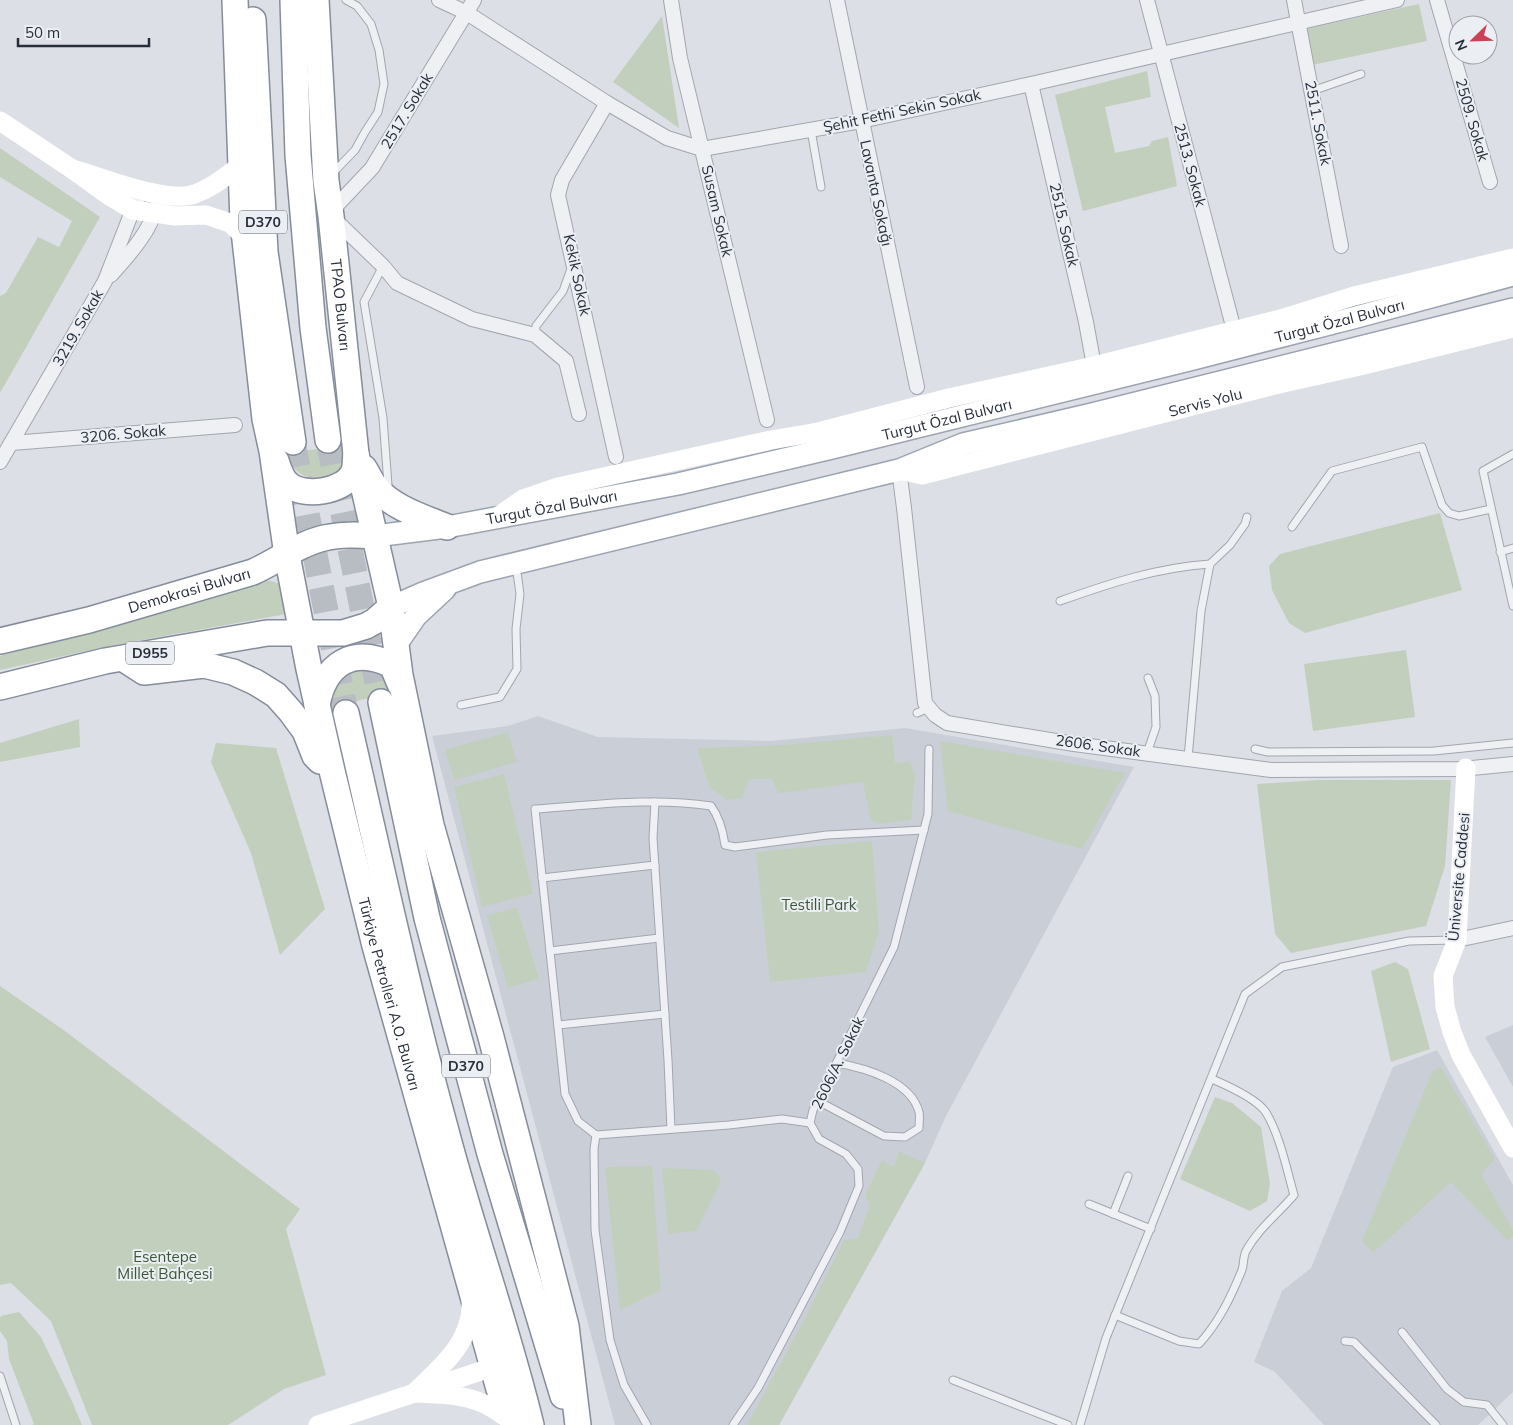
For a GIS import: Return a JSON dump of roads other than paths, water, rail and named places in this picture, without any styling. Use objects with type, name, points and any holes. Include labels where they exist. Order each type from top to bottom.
[{"type":"highway","points":[[236,0],[245,237],[265,419],[282,447],[287,555]]},
{"type":"highway","name":"D370","points":[[253,0],[265,252],[282,447]]},
{"type":"highway","name":"TPAO Bulvarı","points":[[293,0],[298,155],[314,328],[328,440]]},
{"type":"highway","name":"TPAO Bulvarı","points":[[316,0],[326,181],[356,454],[391,607]]},
{"type":"highway","points":[[282,447],[281,475],[289,485],[299,490],[314,492],[331,490],[346,481],[353,473],[356,454]]},
{"type":"highway","points":[[356,454],[376,487],[386,496],[418,515],[447,527]]},
{"type":"highway","name":"Demokrasi Bulvarı","points":[[0,641],[88,620],[253,572],[305,545],[324,538],[338,535],[376,536]]},
{"type":"highway","name":"Türkiye Petrolleri A.O. Bulvarı","points":[[287,555],[317,705],[375,946],[499,1389],[515,1425]]},
{"type":"highway","points":[[302,632],[328,634],[355,630],[375,621],[391,607]]},
{"type":"highway","points":[[391,607],[396,645],[393,701]]},
{"type":"highway","name":"D955","points":[[0,687],[105,661],[266,633],[302,632]]},
{"type":"highway","points":[[317,705],[326,678],[336,666],[349,659],[364,656],[379,658],[392,665],[393,701],[431,825],[490,1037],[566,1326],[578,1425]]},
{"type":"highway","points":[[122,658],[144,672],[204,665],[233,672],[255,682],[276,695],[291,712],[305,731],[314,756],[333,775]]},
{"type":"highway","name":"D370","points":[[393,701],[429,928],[490,1154],[572,1425]]},
{"type":"highway","name":"Türkiye Petrolleri A.O. Bulvarı","points":[[346,713],[446,1132],[520,1379],[531,1425]]},
{"type":"main road","name":"Turgut Özal Bulvarı","points":[[376,536],[447,527],[678,484],[832,448],[1354,318],[1513,275]]},
{"type":"main road","name":"Turgut Özal Bulvarı","points":[[391,607],[452,582],[515,563],[898,470],[963,444],[1101,412],[1513,309]]},
{"type":"main road","points":[[396,645],[416,616],[452,582]]},
{"type":"street","name":"Şehit Fethi Sekin Sokak","points":[[439,0],[466,13],[607,103],[667,138],[702,149],[861,121],[1397,0]]},
{"type":"street","name":"2517. Sokak","points":[[331,216],[338,204],[372,168],[474,0]]},
{"type":"street","name":"Susam Sokak","points":[[671,0],[680,58],[767,420]]},
{"type":"street","name":"Lavanta Sokağı","points":[[837,0],[917,387]]},
{"type":"street","name":"2513. Sokak","points":[[1147,0],[1234,330]]},
{"type":"street","name":"2511. Sokak","points":[[1294,0],[1341,246]]},
{"type":"street","name":"2509. Sokak","points":[[1437,0],[1490,182]]},
{"type":"street","name":"2515. Sokak","points":[[1031,84],[1086,322],[1094,366]]},
{"type":"street","name":"Kekik Sokak","points":[[607,103],[562,180],[558,195],[616,457]]},
{"type":"street","points":[[0,121],[133,210],[175,216],[206,215],[230,223],[245,237]]},
{"type":"street","points":[[72,169],[131,188],[173,196],[193,195],[212,187],[241,165]]},
{"type":"street","points":[[105,281],[132,252],[155,214],[152,192]]},
{"type":"street","name":"3219. Sokak","points":[[0,462],[105,281],[137,199],[152,192]]},
{"type":"street","points":[[331,216],[383,266],[397,283],[472,318],[535,335],[566,361],[579,414]]},
{"type":"street","points":[[496,518],[523,499],[558,487],[771,440],[818,432],[949,398],[1094,366],[1284,318],[1354,296],[1513,258]]},
{"type":"street","name":"Servis Yolu","points":[[898,470],[922,475],[1260,389],[1513,328]]},
{"type":"street","name":"3206. Sokak","points":[[12,443],[234,425]]},
{"type":"street","name":"2606. Sokak","points":[[898,470],[904,508],[921,708],[947,723],[1074,744],[1271,770],[1466,768],[1513,764]]},
{"type":"street","name":"Üniversite Caddesi","points":[[1466,768],[1456,940],[1443,976],[1445,1008],[1452,1032],[1462,1055],[1513,1148]]},
{"type":"street","points":[[1456,940],[1513,928]]},
{"type":"street","points":[[414,1393],[450,1358],[464,1339],[471,1303],[470,1283]]},
{"type":"street","points":[[318,1425],[493,1366]]},
{"type":"street","points":[[572,1378],[591,1425]]},
{"type":"street","points":[[414,1393],[442,1394],[468,1398],[491,1407],[515,1425]]},
{"type":"lane","points":[[326,181],[355,150],[378,112],[384,84],[379,50],[372,24],[357,6],[346,0]]},
{"type":"lane","points":[[1312,91],[1362,74]]},
{"type":"lane","points":[[811,130],[821,187]]},
{"type":"lane","points":[[535,335],[536,326],[563,291],[574,261]]},
{"type":"lane","points":[[383,266],[364,302],[383,418],[388,485],[386,496]]},
{"type":"lane","points":[[1292,526],[1332,471],[1422,447],[1442,505],[1450,513],[1459,516],[1491,509]]},
{"type":"lane","points":[[1513,454],[1483,471],[1513,606]]},
{"type":"lane","points":[[1188,758],[1201,611],[1210,564],[1230,545],[1245,524],[1247,517]]},
{"type":"lane","points":[[1500,552],[1513,548]]},
{"type":"lane","points":[[461,706],[500,697],[517,670],[516,629],[520,594],[515,563]]},
{"type":"lane","points":[[1060,601],[1122,579],[1179,566],[1210,564]]},
{"type":"lane","points":[[1147,753],[1156,727],[1155,696],[1148,678]]},
{"type":"lane","points":[[1256,749],[1268,752],[1434,751],[1513,743]]},
{"type":"lane","name":"2606/A. Sokak","points":[[733,1425],[758,1388],[840,1232],[859,1186],[858,1168],[846,1154],[819,1139],[810,1123],[818,1101],[894,947],[928,814],[929,749]]},
{"type":"lane","points":[[654,802],[653,838],[665,1014],[670,1129]]},
{"type":"lane","points":[[810,1123],[782,1119],[596,1135],[578,1121],[565,1094],[535,809],[654,802],[685,802],[711,806],[724,832],[726,845],[735,847],[827,835],[924,830]]},
{"type":"lane","points":[[542,878],[655,865]]},
{"type":"lane","points":[[550,951],[659,938]]},
{"type":"lane","points":[[1080,1425],[1106,1338],[1245,994],[1282,967],[1409,940],[1456,940]]},
{"type":"lane","points":[[558,1025],[665,1014]]},
{"type":"lane","points":[[818,1101],[884,1136],[905,1137],[919,1128],[919,1112],[909,1092],[887,1078],[837,1063]]},
{"type":"lane","points":[[1116,1315],[1179,1341],[1199,1344],[1222,1314],[1243,1268],[1245,1253],[1259,1232],[1294,1195],[1277,1138],[1264,1110],[1239,1091],[1212,1079]]},
{"type":"lane","points":[[596,1135],[594,1149],[595,1230],[610,1340],[624,1385],[647,1425]]},
{"type":"lane","points":[[1113,1214],[1128,1176]]},
{"type":"lane","points":[[1089,1204],[1151,1229]]},
{"type":"lane","points":[[1402,1332],[1447,1389],[1464,1402],[1487,1405],[1503,1425]]},
{"type":"lane","points":[[1345,1341],[1354,1342],[1436,1425]]},
{"type":"lane","points":[[0,1376],[16,1425]]},
{"type":"lane","points":[[953,1380],[1068,1425]]},
{"type":"tunnel","points":[[328,440],[381,702]]},
{"type":"tunnel","points":[[293,442],[346,713]]},
{"type":"park label","name":"Testili Park","points":[[819,905]]},
{"type":"park label","name":"Esentepe Millet Bahçesi","points":[[165,1266]]}]
